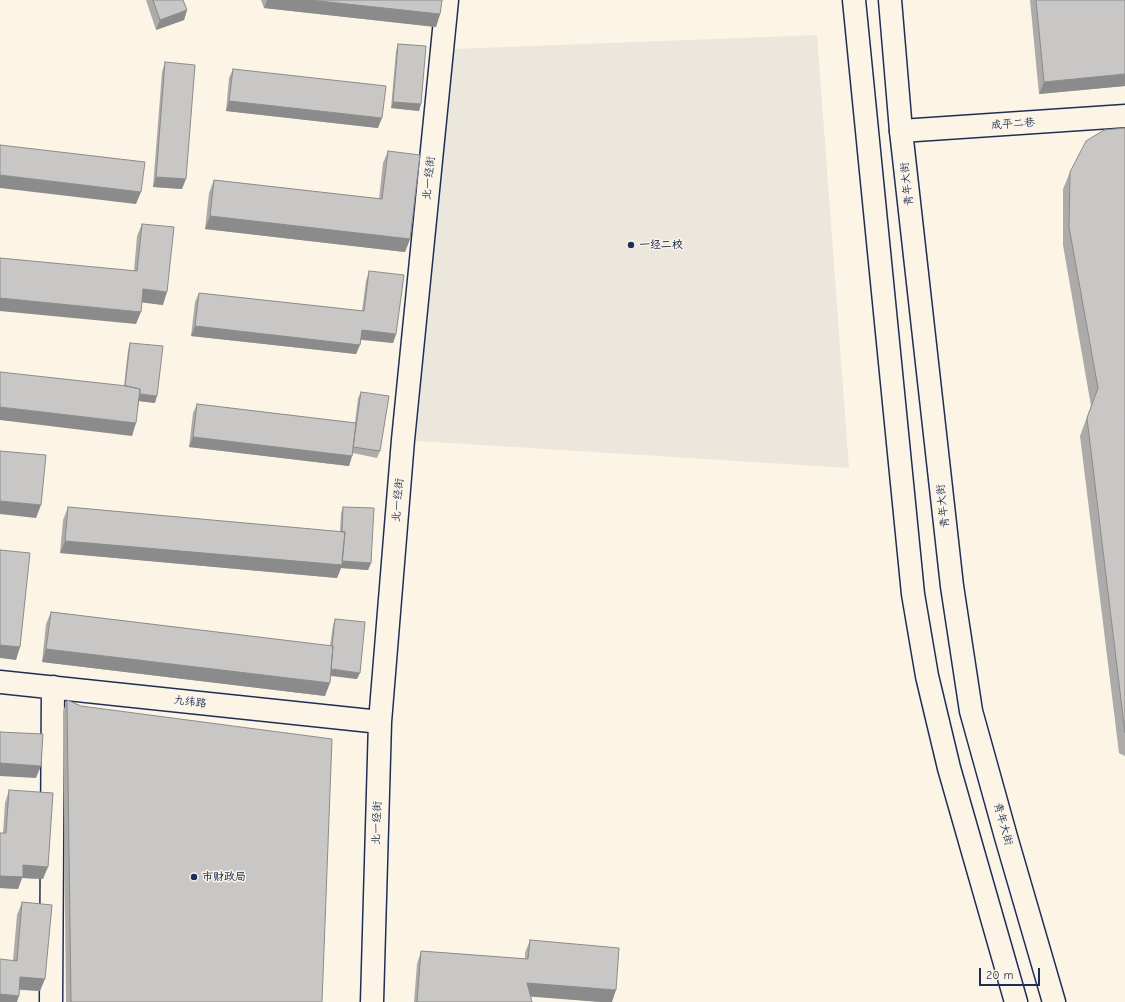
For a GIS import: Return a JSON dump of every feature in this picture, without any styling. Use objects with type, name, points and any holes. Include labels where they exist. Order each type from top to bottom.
[{"type":"main road","name":"北一经街","points":[[372,1002],[380,722],[403,440],[447,0]]},
{"type":"main road","points":[[854,0],[913,594],[927,676],[948,768],[1016,1002]]},
{"type":"main road","name":"青年大街","points":[[890,0],[901,131],[952,586],[971,711],[1054,1002]]},
{"type":"main road","name":"成平二巷","points":[[901,131],[1125,116]]},
{"type":"main road","name":"九纬路","points":[[0,682],[380,722]]},
{"type":"main road","points":[[51,1002],[53,687]]},
{"type":"shaded area","name":"一经二校","points":[[817,35],[849,468],[403,440],[454,49]]},
{"type":"building","points":[[153,0],[183,0],[187,10],[160,20]]},
{"type":"building","points":[[310,0],[442,0],[440,14]]},
{"type":"building","points":[[1036,0],[1125,0],[1125,74],[1044,82]]},
{"type":"building","points":[[398,44],[426,46],[421,104],[393,102]]},
{"type":"building","points":[[165,62],[195,65],[186,179],[156,177]]},
{"type":"building","points":[[233,69],[386,86],[382,118],[229,101]]},
{"type":"building","points":[[1125,128],[1125,733],[1087,418],[1098,388],[1069,227],[1070,172],[1086,141],[1104,130]]},
{"type":"building","points":[[0,145],[145,162],[141,192],[0,175]]},
{"type":"building","points":[[388,151],[420,155],[410,239],[210,216],[214,180],[382,199]]},
{"type":"building","points":[[142,224],[174,227],[167,292],[143,289],[141,312],[0,298],[0,258],[137,271]]},
{"type":"building","points":[[369,271],[404,275],[396,334],[362,330],[360,345],[195,326],[199,293],[364,311]]},
{"type":"building","points":[[130,343],[163,346],[157,396],[140,394],[140,389],[125,386]]},
{"type":"building","points":[[0,372],[127,386],[140,389],[136,423],[0,407]]},
{"type":"building","points":[[361,392],[389,396],[380,451],[353,447]]},
{"type":"building","points":[[197,404],[356,423],[352,456],[193,437]]},
{"type":"building","points":[[0,451],[46,455],[41,505],[0,501]]},
{"type":"building","points":[[68,507],[345,532],[342,565],[65,541]]},
{"type":"building","points":[[343,507],[374,508],[371,563],[342,561],[345,532],[342,532]]},
{"type":"building","points":[[0,550],[30,553],[20,647],[0,645]]},
{"type":"building","points":[[51,612],[333,646],[330,683],[46,649]]},
{"type":"building","points":[[335,619],[365,622],[360,673],[331,669]]},
{"type":"building","name":"市财政局","points":[[67,700],[81,706],[332,739],[322,1002],[71,1002]]},
{"type":"building","points":[[0,732],[43,734],[41,766],[0,763]]},
{"type":"building","points":[[9,790],[53,793],[48,867],[23,865],[23,877],[0,876],[0,833],[6,833]]},
{"type":"building","points":[[22,902],[52,905],[45,979],[20,977],[19,996],[0,994],[0,959],[17,961]]},
{"type":"building","points":[[530,940],[619,948],[616,990],[527,983],[532,1002],[417,1002],[421,951],[528,959]]},
{"type":"place","name":"一经二校","points":[[631,245]]},
{"type":"place","name":"市财政局","points":[[194,877]]}]
